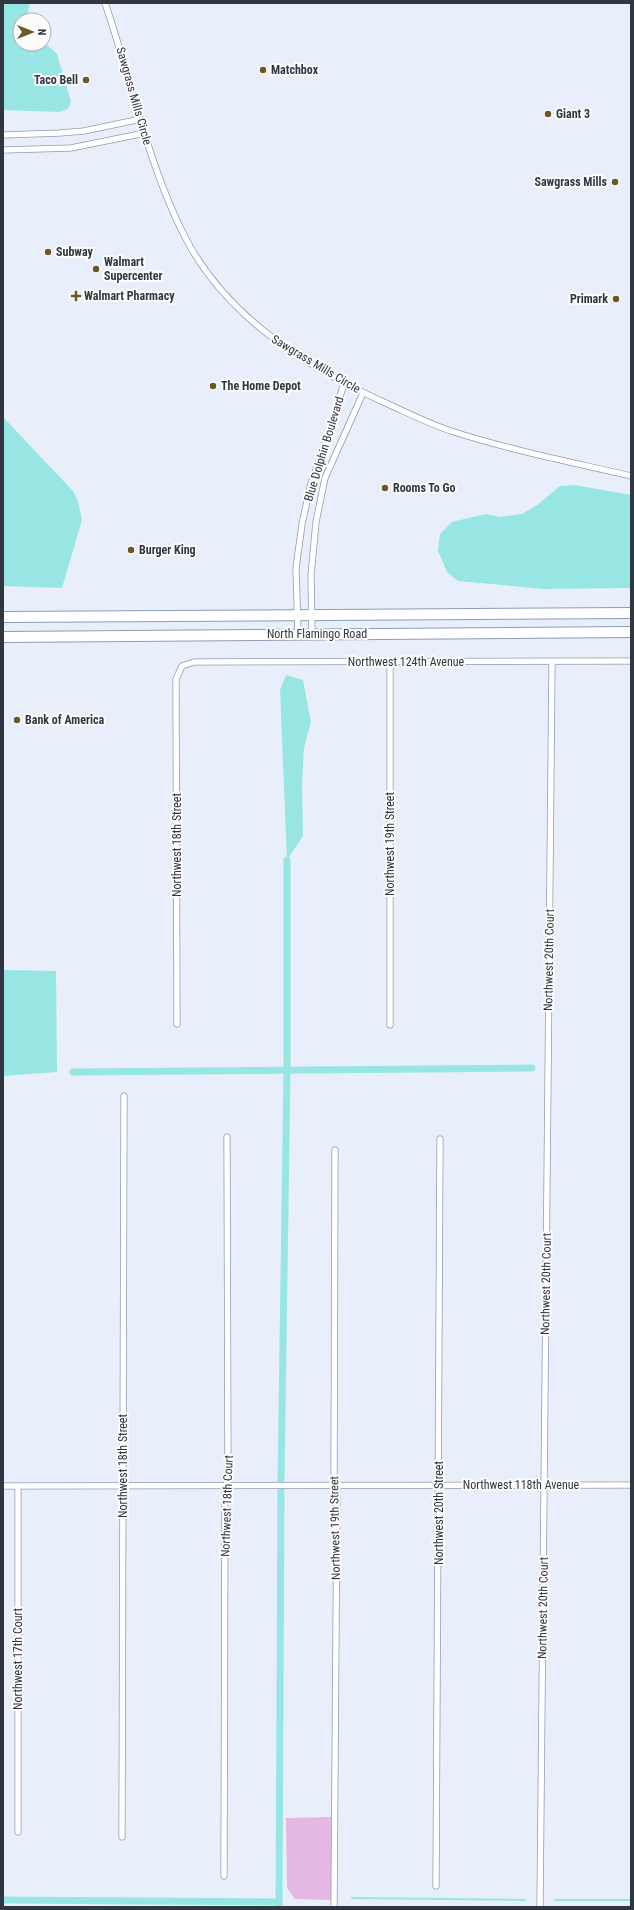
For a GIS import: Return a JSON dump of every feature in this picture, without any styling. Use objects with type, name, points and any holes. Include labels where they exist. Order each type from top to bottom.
[{"type":"highway","name":"North Flamingo Road","points":[[3,617],[631,613]]},
{"type":"highway","name":"North Flamingo Road","points":[[3,637],[631,632]]},
{"type":"street","name":"Sawgrass Mills Circle","points":[[105,3],[124,57],[144,133],[160,183],[180,226],[204,268],[218,285],[249,317],[280,345],[363,393],[451,431],[515,450],[631,476]]},
{"type":"street","points":[[3,135],[60,133],[141,119]]},
{"type":"street","points":[[3,150],[71,148],[144,133]]},
{"type":"street","name":"Blue Dolphin Boulevard","points":[[298,634],[296,568],[302,524],[311,483],[328,437],[344,383]]},
{"type":"street","name":"Blue Dolphin Boulevard","points":[[312,634],[311,575],[316,522],[326,478],[363,393]]},
{"type":"street","name":"Northwest 124th Avenue","points":[[182,666],[194,662],[631,661]]},
{"type":"street","name":"Northwest 19th Street","points":[[390,662],[390,1026]]},
{"type":"street","name":"Northwest 20th Court","points":[[540,1907],[552,662]]},
{"type":"street","name":"Northwest 18th Street","points":[[177,1024],[176,679],[182,666]]},
{"type":"street","name":"Northwest 18th Street","points":[[122,1836],[124,1096]]},
{"type":"street","name":"Northwest 18th Court","points":[[224,1876],[225,1500],[228,1477],[227,1137]]},
{"type":"street","name":"Northwest 20th Street","points":[[436,1886],[440,1139]]},
{"type":"street","name":"Northwest 19th Street","points":[[334,1907],[337,1493],[334,1485],[335,1150]]},
{"type":"street","name":"Northwest 118th Avenue","points":[[3,1486],[631,1485]]},
{"type":"street","name":"Northwest 17th Court","points":[[18,1486],[18,1832]]},
{"type":"shaded area","points":[[3,3],[30,3],[28,12],[12,12],[12,52],[52,52],[52,49],[57,54],[71,101],[68,109],[59,112],[3,110]]},
{"type":"shaded area","points":[[3,417],[73,491],[78,501],[82,520],[62,588],[3,586]]},
{"type":"shaded area","points":[[575,485],[631,495],[631,588],[544,589],[458,581],[447,572],[438,551],[440,534],[452,522],[486,514],[499,517],[522,514],[536,506],[560,486]]},
{"type":"shaded area","points":[[286,675],[303,680],[311,722],[304,748],[302,783],[303,836],[287,860],[280,690]]},
{"type":"shaded area","points":[[3,970],[56,971],[57,1072],[3,1076]]},
{"type":"shaded area","points":[[331,1817],[331,1900],[295,1899],[287,1888],[286,1818]]},
{"type":"waterway","points":[[281,1480],[287,1071],[287,860]]},
{"type":"waterway","points":[[73,1072],[532,1068]]},
{"type":"waterway","points":[[279,1907],[281,1491]]},
{"type":"waterway","points":[[352,1898],[525,1900]]},
{"type":"waterway","points":[[3,1900],[279,1902]]},
{"type":"waterway","points":[[555,1900],[631,1900]]},
{"type":"place","name":"Matchbox","points":[[263,70]]},
{"type":"place","name":"Taco Bell","points":[[86,80]]},
{"type":"place","name":"Giant 3","points":[[548,114]]},
{"type":"place","name":"Sawgrass Mills","points":[[615,182]]},
{"type":"place","name":"Subway","points":[[48,252]]},
{"type":"place","name":"Walmart Supercenter","points":[[96,269]]},
{"type":"place","name":"Walmart Pharmacy","points":[[76,296]]},
{"type":"place","name":"Primark","points":[[616,299]]},
{"type":"place","name":"The Home Depot","points":[[213,386]]},
{"type":"place","name":"Rooms To Go","points":[[385,488]]},
{"type":"place","name":"Burger King","points":[[131,550]]},
{"type":"place","name":"Bank of America","points":[[17,720]]}]
